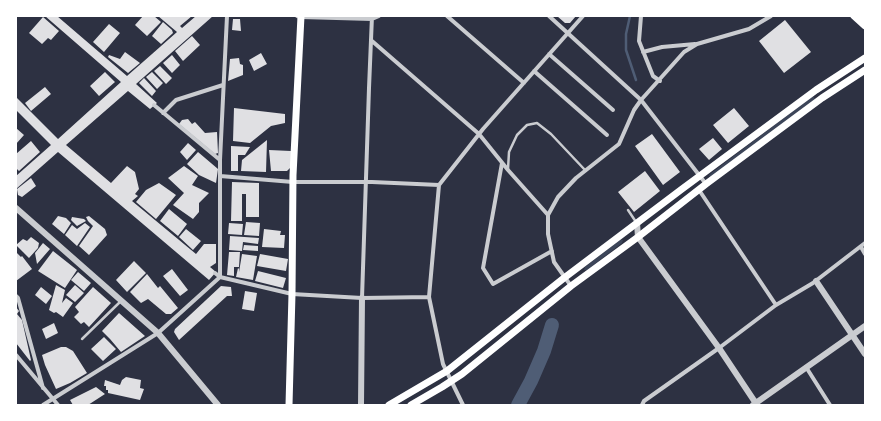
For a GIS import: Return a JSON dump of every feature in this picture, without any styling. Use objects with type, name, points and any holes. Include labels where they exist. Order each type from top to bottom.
[{"type":"main road","points":[[289,405],[293,182],[300,16]]},
{"type":"main road","points":[[854,16],[865,26]]},
{"type":"main road","points":[[862,16],[865,19]]},
{"type":"main road","points":[[389,405],[447,371],[564,278],[816,90],[865,56]]},
{"type":"main road","points":[[411,405],[451,381],[571,286],[638,237],[706,184],[822,98],[846,81],[865,71]]},
{"type":"street","points":[[43,405],[158,333],[220,277],[220,160],[227,16]]},
{"type":"street","points":[[300,16],[379,16]]},
{"type":"street","points":[[447,16],[524,83]]},
{"type":"street","points":[[549,16],[641,100],[706,184]]},
{"type":"street","points":[[463,405],[443,364],[429,297],[439,185],[479,134],[583,16]]},
{"type":"street","points":[[641,16],[639,41],[653,76],[660,80]]},
{"type":"street","points":[[643,52],[662,47],[697,44],[749,29],[771,16]]},
{"type":"street","points":[[361,405],[362,298],[372,17]]},
{"type":"street","points":[[372,41],[479,134],[502,163],[548,215]]},
{"type":"street","points":[[571,286],[554,262],[548,234],[548,215],[558,197],[576,178],[619,144],[634,110],[641,100],[684,52],[697,44]]},
{"type":"street","points":[[550,54],[614,110]]},
{"type":"street","points":[[534,71],[606,135]]},
{"type":"street","points":[[163,113],[176,100],[223,85]]},
{"type":"street","points":[[154,105],[220,160]]},
{"type":"street","points":[[502,163],[483,268],[493,284],[552,251]]},
{"type":"street","points":[[220,176],[293,182],[366,182],[439,185]]},
{"type":"street","points":[[699,190],[776,305]]},
{"type":"street","points":[[16,208],[158,333],[218,405]]},
{"type":"street","points":[[637,223],[638,237],[719,348],[755,404],[865,326]]},
{"type":"street","points":[[643,403],[776,305],[816,281],[863,245],[865,254]]},
{"type":"street","points":[[215,273],[220,277],[292,294],[362,298],[429,297]]},
{"type":"street","points":[[816,281],[865,354]]},
{"type":"street","points":[[16,296],[18,298],[43,388]]},
{"type":"street","points":[[16,355],[58,405]]},
{"type":"street","points":[[806,368],[830,405]]},
{"type":"lane","points":[[508,170],[509,152],[516,135],[527,125],[537,123],[551,134],[585,170]]},
{"type":"lane","points":[[628,210],[637,223]]},
{"type":"lane","points":[[82,339],[121,301]]},
{"type":"shaded area","points":[[813,96],[815,99],[711,177],[709,176],[710,174]]},
{"type":"shaded area","points":[[620,240],[623,240],[622,243],[587,270],[584,270],[585,267]]},
{"type":"building","points":[[45,16],[57,16],[127,76],[177,32],[158,16],[192,16],[180,26],[182,28],[196,16],[213,16],[136,84],[157,103],[150,109],[128,91],[66,145],[111,183],[127,166],[135,172],[139,189],[135,194],[138,196],[132,201],[196,254],[204,244],[216,244],[216,263],[210,267],[216,272],[209,280],[58,152],[16,189],[16,176],[51,145],[16,110],[16,97],[58,139],[121,82]]},
{"type":"building","points":[[143,16],[154,16],[161,22],[147,36],[135,25]]},
{"type":"building","points":[[557,16],[576,16],[570,23],[565,23]]},
{"type":"building","points":[[43,17],[59,31],[51,40],[48,38],[42,44],[29,33]]},
{"type":"building","points":[[233,19],[240,19],[241,31],[232,30]]},
{"type":"building","points":[[785,20],[811,52],[784,73],[759,41]]},
{"type":"building","points":[[163,22],[172,30],[173,33],[161,44],[152,36]]},
{"type":"building","points":[[109,24],[120,33],[104,52],[93,42]]},
{"type":"building","points":[[192,36],[200,45],[183,61],[175,51]]},
{"type":"building","points":[[125,52],[140,63],[128,73],[108,57],[109,55],[120,59]]},
{"type":"building","points":[[261,53],[267,64],[254,71],[249,60]]},
{"type":"building","points":[[172,55],[180,65],[172,73],[163,63]]},
{"type":"building","points":[[239,58],[240,64],[243,65],[243,75],[228,81],[230,59]]},
{"type":"building","points":[[160,66],[172,78],[166,84],[154,71]]},
{"type":"building","points":[[105,72],[115,82],[99,96],[90,86]]},
{"type":"building","points":[[152,72],[163,83],[157,89],[146,77]]},
{"type":"building","points":[[144,78],[156,91],[152,96],[139,83]]},
{"type":"building","points":[[45,87],[51,94],[31,111],[25,103]]},
{"type":"building","points":[[234,108],[285,114],[285,123],[271,126],[250,143],[233,141]]},
{"type":"building","points":[[734,108],[749,126],[728,143],[713,125]]},
{"type":"building","points":[[188,119],[192,124],[195,122],[205,133],[217,132],[218,153],[215,154],[179,124],[182,120]]},
{"type":"building","points":[[16,128],[24,135],[16,144]]},
{"type":"building","points":[[652,134],[680,172],[663,185],[635,146]]},
{"type":"building","points":[[713,138],[722,149],[709,160],[699,149]]},
{"type":"building","points":[[267,140],[266,172],[241,171],[242,160]]},
{"type":"building","points":[[31,141],[40,152],[19,171],[16,168],[16,154]]},
{"type":"building","points":[[188,143],[196,150],[187,160],[180,152]]},
{"type":"building","points":[[231,146],[250,147],[245,155],[238,155],[238,171],[231,171]]},
{"type":"building","points":[[269,150],[291,151],[291,167],[287,171],[271,171]]},
{"type":"building","points":[[198,152],[218,169],[216,183],[199,175],[187,164]]},
{"type":"building","points":[[184,166],[198,176],[192,185],[209,193],[199,203],[199,212],[193,219],[173,205],[184,193],[168,178]]},
{"type":"building","points":[[645,171],[660,191],[634,212],[618,192]]},
{"type":"building","points":[[31,178],[36,186],[22,197],[18,195],[17,189]]},
{"type":"building","points":[[232,182],[259,183],[259,217],[246,217],[246,194],[242,194],[242,221],[231,221]]},
{"type":"building","points":[[159,183],[176,195],[156,219],[136,202],[146,190]]},
{"type":"building","points":[[169,209],[187,224],[178,236],[160,221]]},
{"type":"building","points":[[58,216],[66,218],[71,223],[64,234],[52,224]]},
{"type":"building","points":[[89,216],[105,229],[107,235],[89,255],[79,246],[93,226],[86,217]]},
{"type":"building","points":[[72,217],[84,219],[86,221],[77,226],[71,220]]},
{"type":"building","points":[[246,222],[260,223],[259,236],[244,235]]},
{"type":"building","points":[[85,223],[90,227],[77,246],[65,235],[72,225],[77,229]]},
{"type":"building","points":[[229,223],[243,224],[242,235],[228,234]]},
{"type":"building","points":[[186,229],[201,241],[193,250],[179,237]]},
{"type":"building","points":[[264,229],[281,231],[280,235],[285,235],[284,248],[262,247]]},
{"type":"building","points":[[230,236],[259,238],[258,244],[243,242],[242,251],[229,250]]},
{"type":"building","points":[[31,237],[39,243],[38,248],[29,258],[16,245],[23,239],[27,241]]},
{"type":"building","points":[[43,243],[50,249],[37,264],[35,253]]},
{"type":"building","points":[[244,245],[258,246],[258,251],[243,250]]},
{"type":"building","points":[[53,251],[77,270],[65,288],[38,271]]},
{"type":"building","points":[[16,252],[21,257],[22,256],[32,269],[16,281]]},
{"type":"building","points":[[229,252],[240,252],[239,267],[234,267],[234,276],[227,275]]},
{"type":"building","points":[[242,254],[257,256],[253,280],[236,277],[238,268],[239,272]]},
{"type":"building","points":[[260,254],[288,259],[286,271],[257,266]]},
{"type":"building","points":[[134,261],[146,273],[127,292],[116,280]]},
{"type":"building","points":[[172,269],[188,290],[180,296],[163,276]]},
{"type":"building","points":[[258,271],[286,278],[283,288],[255,281]]},
{"type":"building","points":[[78,272],[91,283],[84,291],[71,280]]},
{"type":"building","points":[[147,274],[158,288],[160,286],[178,308],[171,314],[166,314],[148,299],[141,303],[130,292]]},
{"type":"building","points":[[56,285],[65,290],[62,303],[66,298],[73,303],[63,317],[56,312],[54,313],[49,310]]},
{"type":"building","points":[[75,285],[84,293],[75,302],[66,295]]},
{"type":"building","points":[[221,286],[231,287],[232,296],[227,296],[179,340],[174,332],[175,329]]},
{"type":"building","points":[[41,287],[52,296],[46,304],[35,295]]},
{"type":"building","points":[[93,287],[111,303],[89,327],[84,322],[81,324],[74,317],[79,312],[75,307]]},
{"type":"building","points":[[245,291],[257,293],[254,311],[242,309]]},
{"type":"building","points":[[16,307],[19,311],[17,314],[22,320],[30,361],[16,343]]},
{"type":"building","points":[[119,313],[145,336],[121,352],[102,331]]},
{"type":"building","points":[[54,323],[58,333],[46,339],[42,329]]},
{"type":"building","points":[[104,337],[116,349],[103,361],[91,349]]},
{"type":"building","points":[[61,347],[66,347],[73,351],[87,373],[56,389],[42,355]]},
{"type":"building","points":[[126,377],[141,380],[140,388],[144,389],[140,400],[108,393],[108,390],[106,390],[106,386],[104,386],[105,380],[120,385],[122,380]]},
{"type":"building","points":[[96,387],[105,394],[88,405],[73,405],[70,400]]},
{"type":"waterway","points":[[630,16],[626,34],[626,50],[636,80]]},
{"type":"waterway","points":[[518,405],[531,381],[544,351],[552,325]]}]
